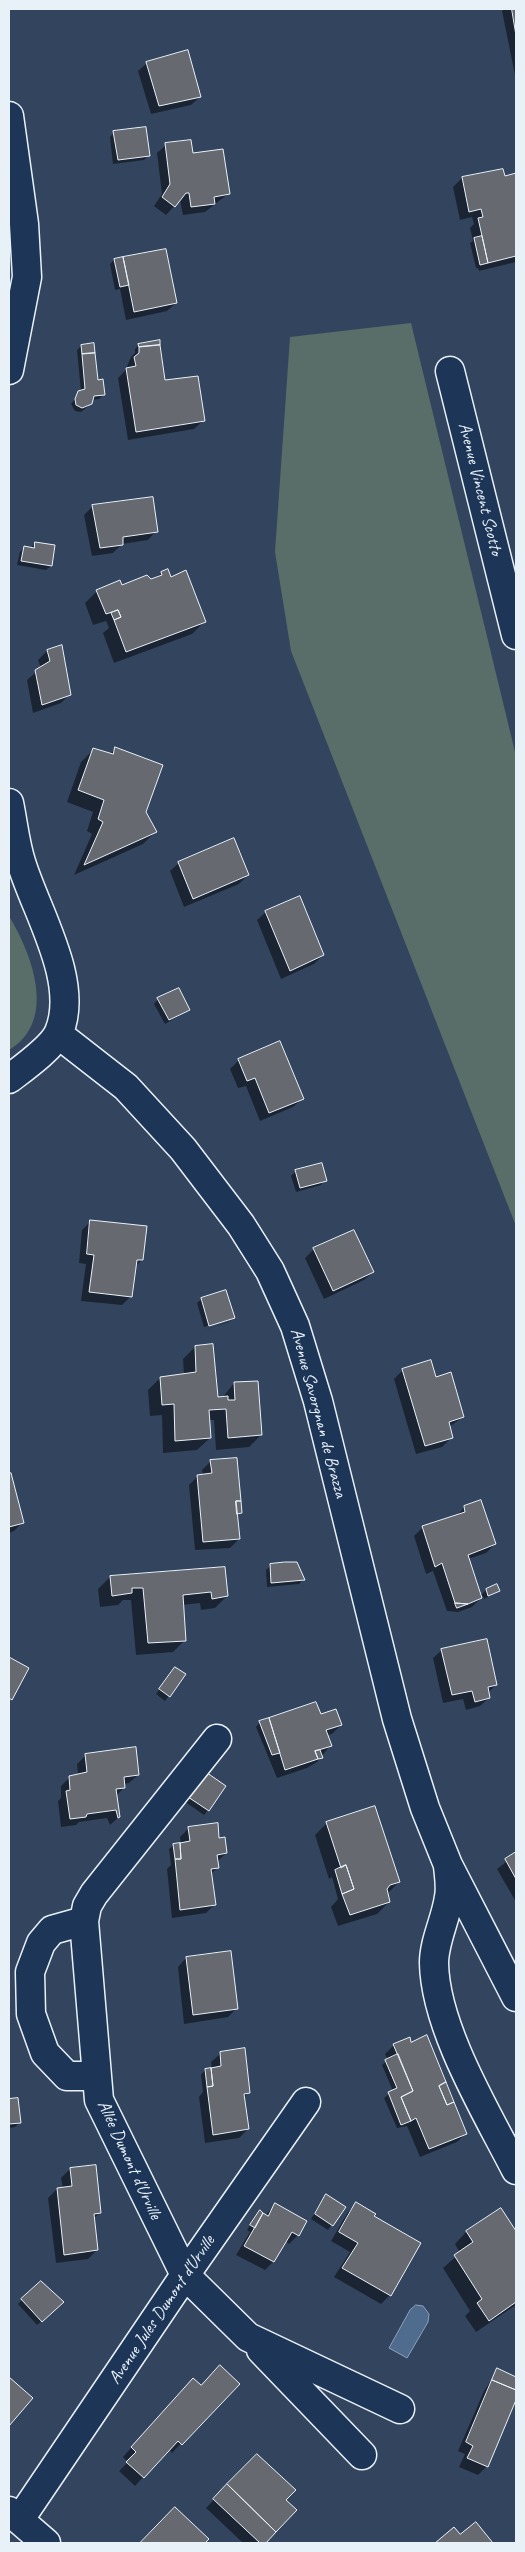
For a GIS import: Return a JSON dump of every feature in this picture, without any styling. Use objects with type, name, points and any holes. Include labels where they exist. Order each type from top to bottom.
[{"type":"street","points":[[9,116],[24,224],[27,277],[9,370]]},
{"type":"street","name":"Avenue Vincent Scotto","points":[[450,371],[516,635]]},
{"type":"street","points":[[9,803],[20,861],[60,966],[65,1006],[58,1034],[31,1062],[9,1079]]},
{"type":"street","points":[[9,875],[38,909]]},
{"type":"street","name":"Avenue Savorgnan de Brazza","points":[[58,1034],[126,1087],[183,1149],[241,1225],[270,1271],[295,1326],[318,1401],[397,1719],[425,1808],[448,1865],[516,1997]]},
{"type":"street","name":"Allée Dumont d'Urville","points":[[216,1739],[94,1894],[87,1906],[84,1921],[95,2076],[99,2100],[185,2275],[248,2337],[400,2409]]},
{"type":"street","name":"Avenue Savorgnan de Brazza","points":[[448,1865],[450,1895],[434,1962],[439,2000],[466,2070],[516,2170]]},
{"type":"street","points":[[84,1921],[52,1930],[41,1943],[30,1972],[31,2014],[44,2053],[67,2076],[95,2076]]},
{"type":"street","name":"Avenue Jules Dumont d'Urville","points":[[14,2515],[306,2102]]},
{"type":"street","points":[[248,2337],[362,2455]]},
{"type":"street","points":[[14,2515],[46,2543]]},
{"type":"green space","points":[[411,323],[516,756],[516,1226],[291,651],[275,552],[290,337]]},
{"type":"green space","points":[[9,916],[18,931],[32,967],[37,1005],[33,1022],[24,1037],[9,1050]]},
{"type":"water","points":[[416,2305],[423,2306],[429,2314],[428,2322],[407,2358],[389,2348],[410,2310]]},
{"type":"building","points":[[512,9],[516,9],[516,35]]},
{"type":"building","points":[[188,50],[201,97],[159,106],[146,62]]},
{"type":"building","points":[[146,127],[150,156],[118,160],[113,131]]},
{"type":"building","points":[[191,140],[193,153],[223,149],[230,194],[214,197],[215,204],[191,207],[189,193],[186,193],[175,207],[162,197],[170,184],[165,143]]},
{"type":"building","points":[[503,169],[505,176],[516,173],[516,256],[488,263],[478,218],[483,217],[481,209],[469,212],[462,177]]},
{"type":"building","points":[[482,236],[488,263],[480,265],[474,238]]},
{"type":"building","points":[[166,249],[177,303],[134,312],[123,257]]},
{"type":"building","points":[[123,257],[129,285],[120,287],[114,259]]},
{"type":"building","points":[[160,340],[160,345],[139,347],[138,344]]},
{"type":"building","points":[[94,343],[95,353],[82,354],[81,345]]},
{"type":"building","points":[[160,345],[165,380],[198,376],[205,421],[136,432],[126,368],[136,366],[134,357],[139,353],[139,347]]},
{"type":"building","points":[[95,353],[98,380],[103,379],[105,395],[94,396],[92,404],[82,408],[76,405],[75,399],[78,391],[85,389],[82,354]]},
{"type":"building","points":[[153,497],[158,532],[123,537],[123,545],[100,548],[92,505]]},
{"type":"building","points":[[35,542],[55,545],[52,566],[21,561],[24,546],[34,548]]},
{"type":"building","points":[[168,569],[171,577],[186,570],[206,622],[126,652],[114,620],[121,617],[118,610],[106,614],[96,590],[120,580],[122,585],[147,575],[151,579],[162,575],[161,572]]},
{"type":"building","points":[[118,610],[121,617],[114,620],[111,613]]},
{"type":"building","points":[[62,645],[71,695],[42,705],[35,670],[50,661],[47,650]]},
{"type":"building","points":[[115,747],[163,765],[146,812],[157,832],[84,865],[103,822],[98,819],[104,800],[78,790],[93,748],[113,754]]},
{"type":"building","points":[[234,838],[249,875],[193,899],[178,862]]},
{"type":"building","points":[[300,896],[324,955],[290,971],[265,911]]},
{"type":"building","points":[[179,988],[190,1010],[169,1020],[157,998]]},
{"type":"building","points":[[280,1041],[304,1099],[269,1113],[255,1078],[247,1081],[238,1059]]},
{"type":"building","points":[[322,1163],[327,1181],[300,1188],[295,1170]]},
{"type":"building","points":[[90,1220],[147,1226],[143,1260],[137,1260],[132,1297],[89,1292],[94,1255],[87,1254]]},
{"type":"building","points":[[354,1230],[374,1272],[333,1291],[313,1248]]},
{"type":"building","points":[[226,1290],[235,1318],[209,1326],[201,1298]]},
{"type":"building","points":[[213,1344],[218,1397],[228,1396],[228,1400],[235,1400],[234,1382],[258,1381],[262,1435],[228,1438],[226,1409],[209,1410],[211,1438],[175,1441],[174,1404],[162,1405],[160,1377],[196,1372],[195,1346]]},
{"type":"building","points":[[431,1360],[436,1377],[451,1372],[464,1417],[449,1422],[453,1438],[425,1446],[402,1369]]},
{"type":"building","points":[[237,1458],[241,1501],[236,1501],[240,1539],[203,1542],[197,1475],[212,1473],[210,1460]]},
{"type":"building","points":[[11,1473],[24,1523],[9,1527],[9,1474]]},
{"type":"building","points":[[481,1500],[496,1544],[468,1555],[482,1598],[468,1604],[455,1603],[442,1563],[435,1567],[422,1526],[465,1512],[464,1506]]},
{"type":"building","points":[[236,1501],[241,1501],[242,1513],[237,1514]]},
{"type":"building","points":[[297,1562],[305,1580],[271,1583],[270,1564]]},
{"type":"building","points":[[225,1567],[228,1596],[212,1599],[211,1592],[183,1595],[186,1641],[148,1643],[143,1588],[132,1588],[132,1593],[112,1596],[110,1576]]},
{"type":"building","points":[[497,1584],[500,1591],[488,1596],[486,1589]]},
{"type":"building","points":[[455,1603],[468,1604],[457,1608]]},
{"type":"building","points":[[487,1639],[497,1685],[488,1687],[490,1698],[475,1702],[472,1691],[452,1695],[441,1649]]},
{"type":"building","points":[[9,1657],[29,1668],[12,1700],[9,1698]]},
{"type":"building","points":[[175,1667],[186,1674],[170,1697],[159,1689]]},
{"type":"building","points":[[316,1702],[321,1714],[336,1709],[342,1725],[326,1730],[332,1746],[315,1751],[318,1759],[285,1770],[269,1718]]},
{"type":"building","points":[[269,1718],[280,1753],[272,1755],[259,1721]]},
{"type":"building","points":[[136,1747],[139,1775],[124,1777],[125,1788],[116,1789],[120,1817],[118,1818],[116,1810],[87,1814],[86,1817],[70,1819],[66,1791],[70,1790],[69,1776],[87,1772],[85,1754]]},
{"type":"building","points":[[320,1750],[323,1758],[318,1759],[315,1751]]},
{"type":"building","points":[[200,1768],[226,1786],[209,1811],[182,1793]]},
{"type":"building","points":[[375,1806],[400,1882],[390,1885],[387,1889],[390,1902],[350,1915],[342,1894],[354,1889],[346,1865],[341,1868],[326,1822]]},
{"type":"building","points":[[218,1823],[219,1838],[225,1837],[227,1853],[217,1855],[219,1868],[211,1869],[216,1905],[180,1910],[175,1859],[181,1859],[180,1843],[190,1841],[188,1827]]},
{"type":"building","points":[[180,1843],[181,1859],[175,1859],[173,1844]]},
{"type":"building","points":[[516,1852],[516,1879],[505,1859]]},
{"type":"building","points":[[346,1865],[354,1889],[342,1894],[335,1870]]},
{"type":"building","points":[[231,1951],[238,2009],[193,2015],[186,1957]]},
{"type":"building","points":[[427,2035],[446,2082],[439,2086],[447,2105],[454,2102],[467,2134],[429,2149],[416,2118],[411,2121],[401,2097],[413,2091],[393,2044],[410,2037],[411,2042]]},
{"type":"building","points":[[245,2048],[250,2093],[244,2094],[249,2129],[213,2135],[207,2087],[213,2086],[211,2068],[221,2066],[220,2052]]},
{"type":"building","points":[[398,2054],[413,2091],[401,2097],[411,2121],[401,2125],[388,2092],[397,2088],[385,2060]]},
{"type":"building","points":[[211,2068],[213,2086],[207,2087],[205,2069]]},
{"type":"building","points":[[446,2082],[454,2102],[447,2105],[439,2086]]},
{"type":"building","points":[[18,2098],[21,2123],[9,2124],[9,2099]]},
{"type":"building","points":[[96,2165],[101,2213],[94,2214],[98,2250],[64,2255],[57,2188],[72,2186],[70,2168]]},
{"type":"building","points":[[326,2194],[346,2207],[333,2226],[315,2214]]},
{"type":"building","points":[[356,2202],[376,2214],[374,2216],[421,2243],[391,2296],[342,2268],[358,2243],[339,2232]]},
{"type":"building","points":[[275,2203],[307,2221],[299,2236],[292,2232],[274,2262],[244,2246],[263,2213],[268,2216]]},
{"type":"building","points":[[501,2208],[516,2231],[516,2302],[489,2321],[477,2303],[482,2299],[454,2255],[473,2242],[466,2231]]},
{"type":"building","points":[[260,2210],[263,2213],[255,2228],[250,2225]]},
{"type":"building","points":[[41,2281],[64,2302],[42,2322],[21,2299]]},
{"type":"building","points":[[220,2365],[240,2384],[182,2445],[178,2441],[144,2478],[126,2462],[136,2452],[131,2447],[193,2378],[201,2385]]},
{"type":"building","points":[[497,2368],[516,2377],[516,2390],[492,2380]]},
{"type":"building","points":[[9,2377],[33,2398],[9,2426]]},
{"type":"building","points":[[492,2380],[516,2390],[516,2400],[488,2467],[467,2458],[473,2446],[466,2442]]},
{"type":"building","points":[[257,2454],[296,2490],[286,2500],[297,2510],[276,2532],[227,2484]]},
{"type":"building","points":[[227,2484],[276,2532],[266,2543],[260,2543],[213,2499]]},
{"type":"building","points":[[175,2507],[209,2539],[205,2543],[140,2543]]},
{"type":"building","points":[[476,2522],[493,2543],[435,2543],[454,2527],[460,2534]]}]
